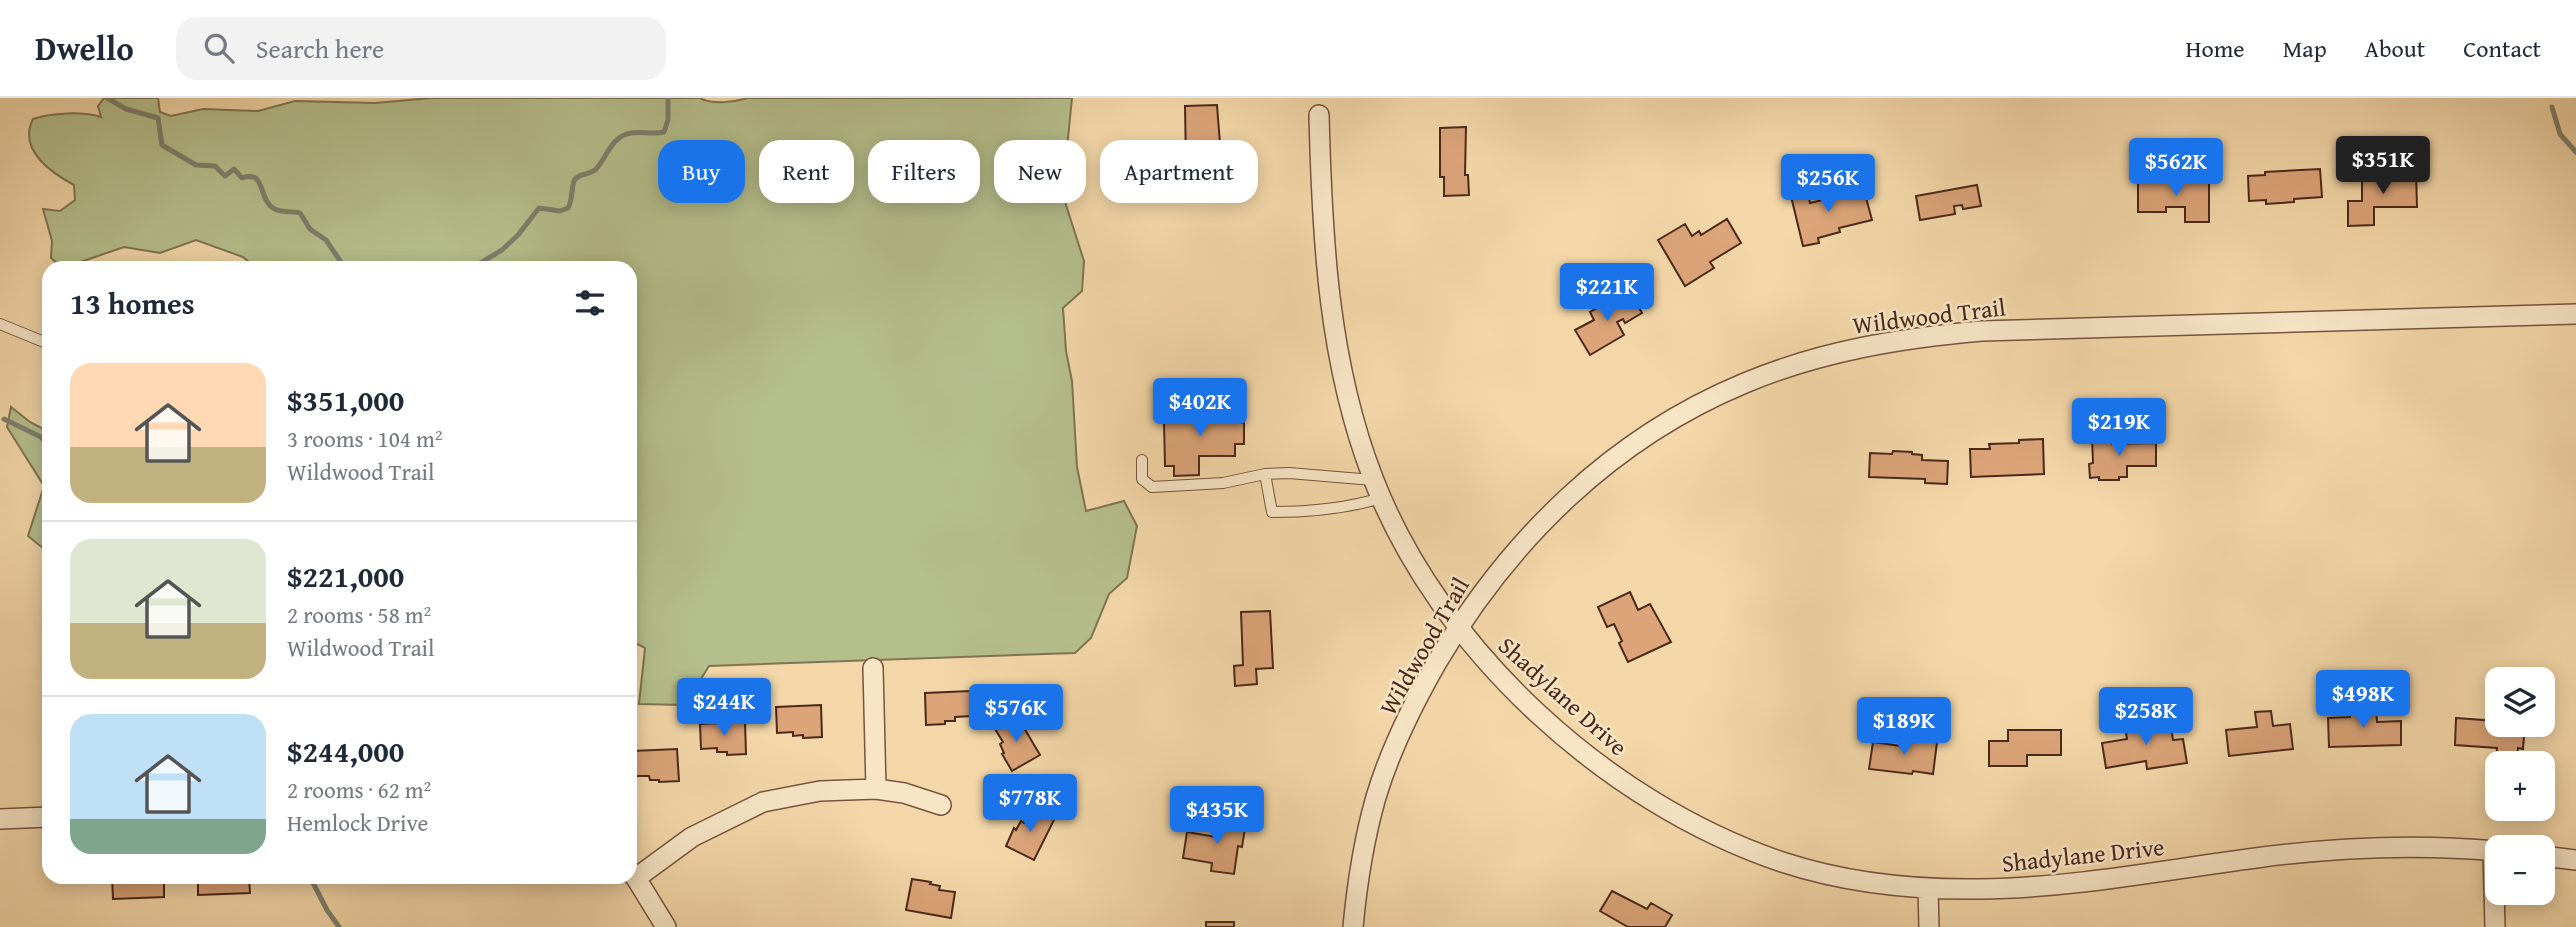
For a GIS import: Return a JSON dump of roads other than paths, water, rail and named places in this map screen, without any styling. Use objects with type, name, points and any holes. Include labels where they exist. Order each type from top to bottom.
[{"type":"street","name":"Shadylane Drive","points":[[1319,115],[1324,245],[1331,310],[1347,390],[1377,489],[1410,554],[1457,628],[1550,724],[1600,765],[1651,800],[1726,839],[1780,861],[1856,880],[1928,889],[2048,886],[2266,857],[2360,849],[2413,847],[2485,850]]},
{"type":"street","name":"Wildwood Trail","points":[[1353,927],[1364,850],[1377,795],[1419,694],[1477,598],[1529,536],[1565,499],[1642,438],[1705,401],[1746,382],[1815,359],[1885,341],[1982,331],[2576,314]]},
{"type":"street","points":[[873,668],[876,789]]},
{"type":"street","points":[[637,871],[692,837],[763,802],[820,791],[876,789],[904,793],[941,805]]},
{"type":"street","points":[[0,819],[42,817]]},
{"type":"street","points":[[2555,857],[2576,860]]},
{"type":"street","points":[[637,880],[666,927]]},
{"type":"street","points":[[1928,889],[1929,927]]},
{"type":"street","points":[[2495,905],[2495,927]]},
{"type":"lane","points":[[0,324],[42,341]]},
{"type":"lane","points":[[1142,460],[1142,479],[1152,487],[1223,483],[1265,474],[1289,473],[1377,489]]},
{"type":"lane","points":[[1265,474],[1272,512],[1351,507],[1377,489]]},
{"type":"waterway","points":[[107,98],[126,109],[158,118],[162,145],[196,165],[215,166],[225,176],[234,169],[242,178],[255,178],[268,204],[279,211],[300,213],[310,229],[326,240],[340,261]]},
{"type":"waterway","points":[[484,261],[502,250],[518,235],[539,208],[560,211],[568,208],[576,178],[594,170],[619,138],[631,133],[664,132],[668,120],[668,98]]},
{"type":"waterway","points":[[2552,107],[2560,134],[2576,152]]},
{"type":"waterway","points":[[4,419],[42,438]]},
{"type":"waterway","points":[[314,884],[339,927]]}]
